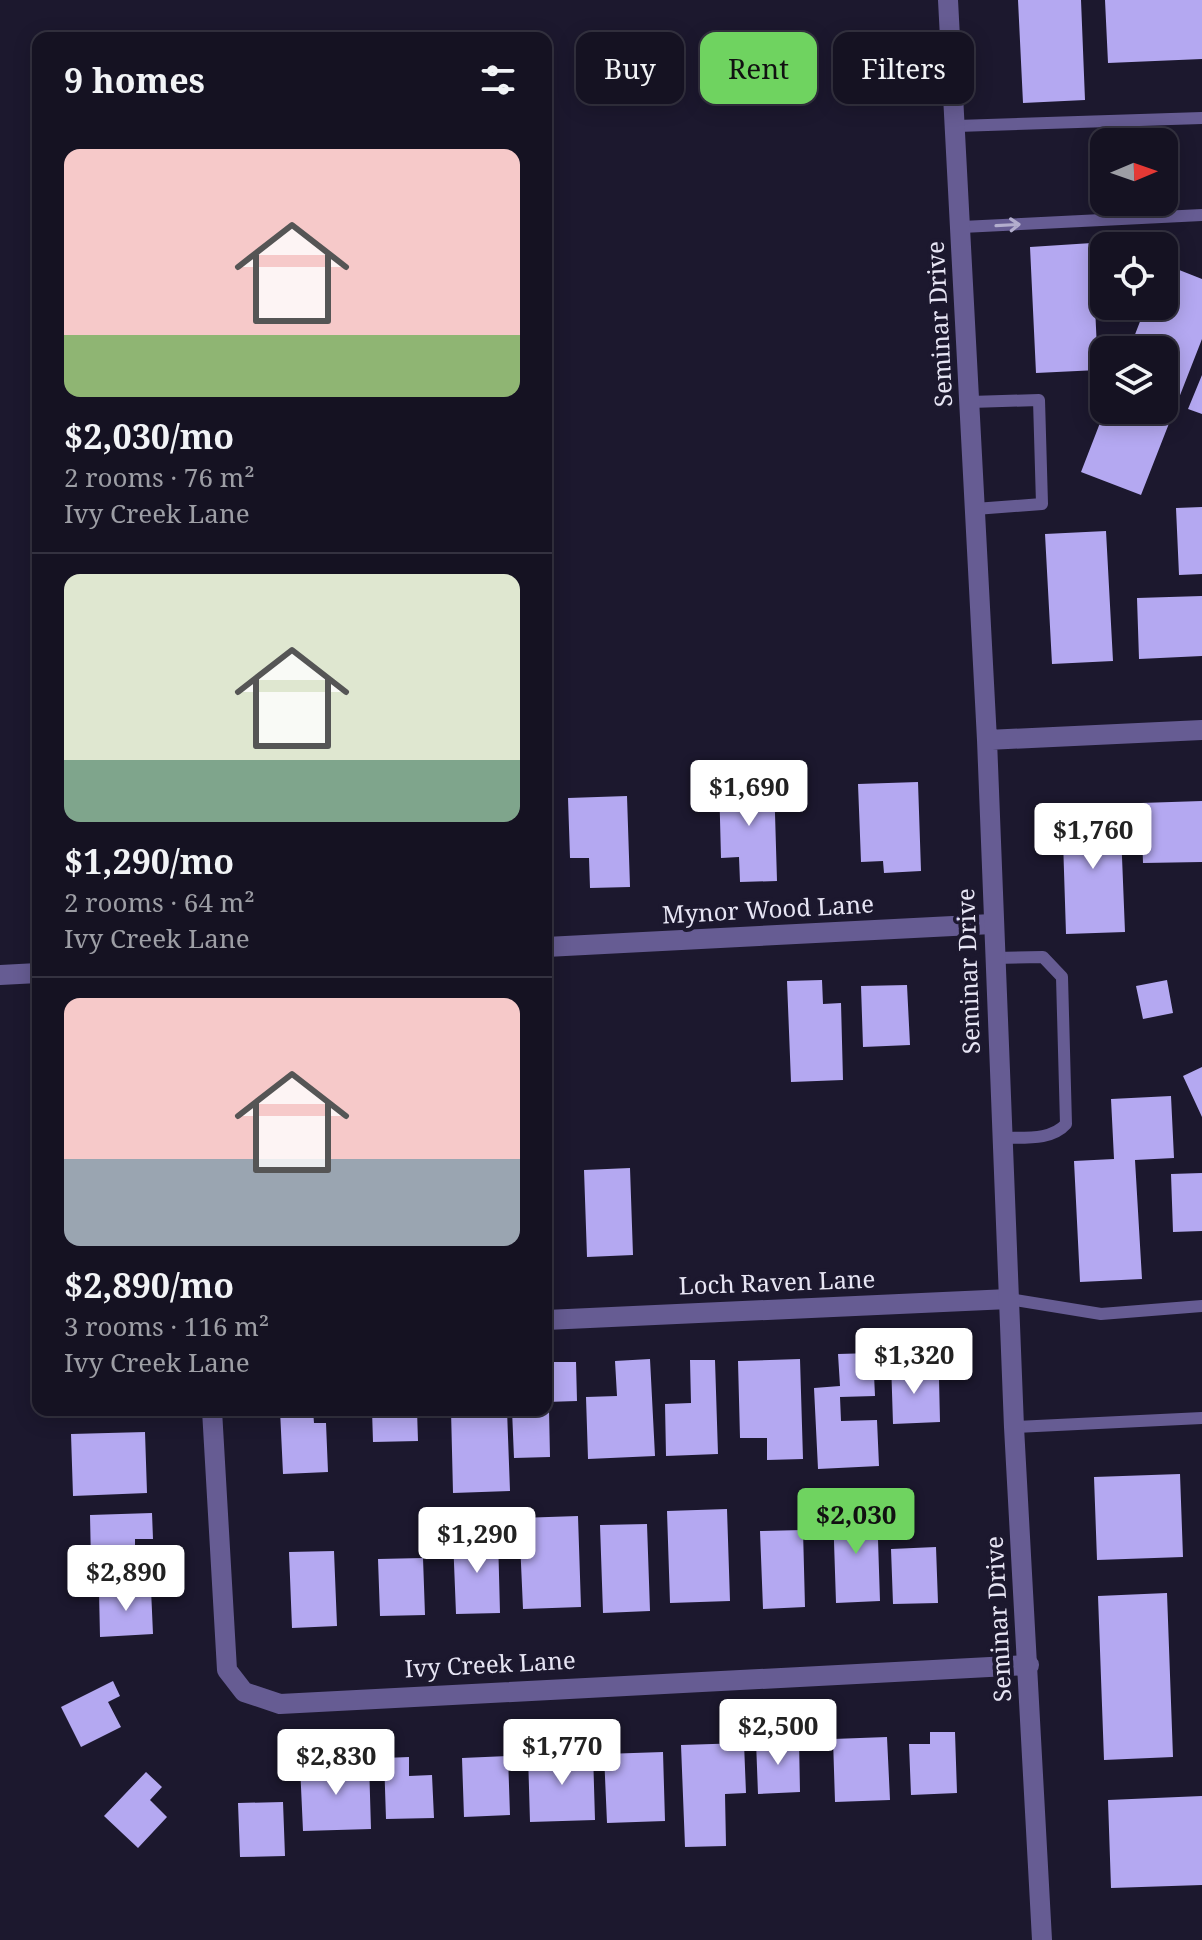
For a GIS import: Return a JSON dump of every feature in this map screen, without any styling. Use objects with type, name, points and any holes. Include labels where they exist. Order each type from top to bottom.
[{"type":"street","name":"Seminar Drive","points":[[948,0],[987,740],[1014,1427],[1042,1940]]},
{"type":"street","points":[[987,740],[1202,730]]},
{"type":"street","name":"Mynor Wood Lane","points":[[552,947],[992,924]]},
{"type":"street","points":[[0,975],[32,973]]},
{"type":"street","name":"Loch Raven Lane","points":[[552,1320],[1009,1299]]},
{"type":"street","name":"Ivy Creek Lane","points":[[212,1416],[227,1670],[244,1692],[280,1704],[1029,1665]]},
{"type":"lane","points":[[957,126],[1202,118]]},
{"type":"lane","points":[[962,227],[1202,215]]},
{"type":"lane","points":[[970,402],[1039,400],[1042,504],[975,509]]},
{"type":"lane","points":[[994,958],[1043,957],[1062,977],[1066,1124],[1059,1132],[1047,1136],[1002,1138]]},
{"type":"lane","points":[[1009,1299],[1101,1314],[1202,1306]]},
{"type":"lane","points":[[1014,1427],[1202,1418]]},
{"type":"building","points":[[1018,0],[1081,0],[1085,100],[1023,103]]},
{"type":"building","points":[[1105,0],[1202,0],[1202,59],[1108,63]]},
{"type":"building","points":[[1090,243],[1090,320],[1096,320],[1096,336],[1090,336],[1090,370],[1036,373],[1030,247]]},
{"type":"building","points":[[1178,270],[1202,279],[1202,339],[1178,400],[1178,336],[1134,336],[1141,320],[1178,320]]},
{"type":"building","points":[[1202,375],[1202,414],[1188,409]]},
{"type":"building","points":[[1100,424],[1169,424],[1141,495],[1081,472]]},
{"type":"building","points":[[1202,507],[1202,574],[1179,575],[1176,508]]},
{"type":"building","points":[[1106,531],[1113,661],[1052,664],[1045,534]]},
{"type":"building","points":[[1202,596],[1202,656],[1139,659],[1137,598]]},
{"type":"building","points":[[774,780],[777,881],[740,882],[739,857],[721,858],[719,781]]},
{"type":"building","points":[[918,782],[921,871],[884,873],[883,861],[861,862],[858,784]]},
{"type":"building","points":[[627,796],[630,887],[590,888],[589,858],[570,858],[568,798]]},
{"type":"building","points":[[1202,801],[1202,862],[1143,863],[1141,803]]},
{"type":"building","points":[[1120,807],[1125,932],[1066,934],[1062,809]]},
{"type":"building","points":[[822,980],[823,1004],[841,1003],[843,1080],[791,1082],[787,981]]},
{"type":"building","points":[[1167,980],[1173,1013],[1143,1019],[1136,986]]},
{"type":"building","points":[[907,985],[910,1045],[863,1047],[861,986]]},
{"type":"building","points":[[1202,1067],[1202,1117],[1183,1076]]},
{"type":"building","points":[[1171,1096],[1174,1158],[1135,1160],[1142,1279],[1080,1282],[1074,1161],[1114,1159],[1111,1099]]},
{"type":"building","points":[[630,1168],[633,1255],[587,1257],[584,1170]]},
{"type":"building","points":[[1202,1173],[1202,1231],[1173,1232],[1171,1174]]},
{"type":"building","points":[[873,1353],[875,1396],[840,1397],[841,1421],[877,1420],[879,1466],[818,1469],[814,1388],[840,1386],[838,1354]]},
{"type":"building","points":[[650,1359],[655,1456],[588,1459],[586,1397],[617,1396],[615,1361]]},
{"type":"building","points":[[800,1359],[803,1459],[767,1460],[767,1438],[740,1438],[738,1361]]},
{"type":"building","points":[[690,1360],[715,1360],[718,1454],[666,1456],[665,1404],[691,1403]]},
{"type":"building","points":[[891,1361],[915,1361],[915,1380],[939,1379],[940,1422],[893,1424]]},
{"type":"building","points":[[552,1362],[576,1362],[577,1401],[552,1402]]},
{"type":"building","points":[[280,1416],[313,1416],[314,1423],[326,1423],[328,1472],[283,1474]]},
{"type":"building","points":[[372,1416],[417,1416],[418,1441],[373,1442]]},
{"type":"building","points":[[451,1416],[507,1416],[510,1491],[453,1493]]},
{"type":"building","points":[[512,1416],[549,1416],[550,1457],[514,1458]]},
{"type":"building","points":[[145,1432],[147,1493],[73,1496],[71,1434]]},
{"type":"building","points":[[1180,1474],[1183,1557],[1097,1560],[1094,1477]]},
{"type":"building","points":[[727,1509],[730,1601],[670,1603],[667,1511]]},
{"type":"building","points":[[877,1509],[880,1601],[836,1603],[833,1511]]},
{"type":"building","points":[[152,1513],[153,1539],[135,1539],[135,1562],[91,1563],[90,1515]]},
{"type":"building","points":[[578,1516],[581,1607],[523,1609],[519,1518]]},
{"type":"building","points":[[647,1524],[650,1611],[603,1613],[600,1525]]},
{"type":"building","points":[[803,1530],[805,1607],[763,1609],[760,1531]]},
{"type":"building","points":[[498,1537],[500,1613],[456,1614],[453,1538]]},
{"type":"building","points":[[936,1547],[938,1603],[893,1604],[891,1549]]},
{"type":"building","points":[[334,1551],[337,1626],[292,1628],[289,1552]]},
{"type":"building","points":[[423,1558],[425,1615],[380,1616],[378,1559]]},
{"type":"building","points":[[151,1589],[153,1634],[100,1637],[99,1591]]},
{"type":"building","points":[[1167,1593],[1173,1757],[1104,1760],[1098,1596]]},
{"type":"building","points":[[113,1681],[120,1696],[108,1702],[121,1727],[81,1747],[61,1707]]},
{"type":"building","points":[[930,1732],[955,1732],[957,1793],[911,1795],[909,1744],[930,1744]]},
{"type":"building","points":[[887,1737],[890,1800],[835,1802],[833,1739]]},
{"type":"building","points":[[799,1740],[800,1792],[758,1794],[756,1741]]},
{"type":"building","points":[[744,1743],[746,1793],[725,1794],[726,1846],[685,1847],[681,1745]]},
{"type":"building","points":[[593,1752],[595,1820],[530,1822],[528,1754]]},
{"type":"building","points":[[663,1752],[665,1821],[607,1823],[604,1754]]},
{"type":"building","points":[[508,1756],[510,1815],[464,1817],[462,1758]]},
{"type":"building","points":[[409,1757],[409,1776],[432,1775],[434,1818],[386,1819],[384,1758]]},
{"type":"building","points":[[369,1762],[371,1829],[303,1831],[300,1765]]},
{"type":"building","points":[[146,1772],[162,1787],[150,1800],[167,1817],[138,1848],[104,1816]]},
{"type":"building","points":[[1202,1796],[1202,1885],[1111,1888],[1108,1800]]},
{"type":"building","points":[[283,1802],[285,1856],[240,1857],[238,1803]]}]
